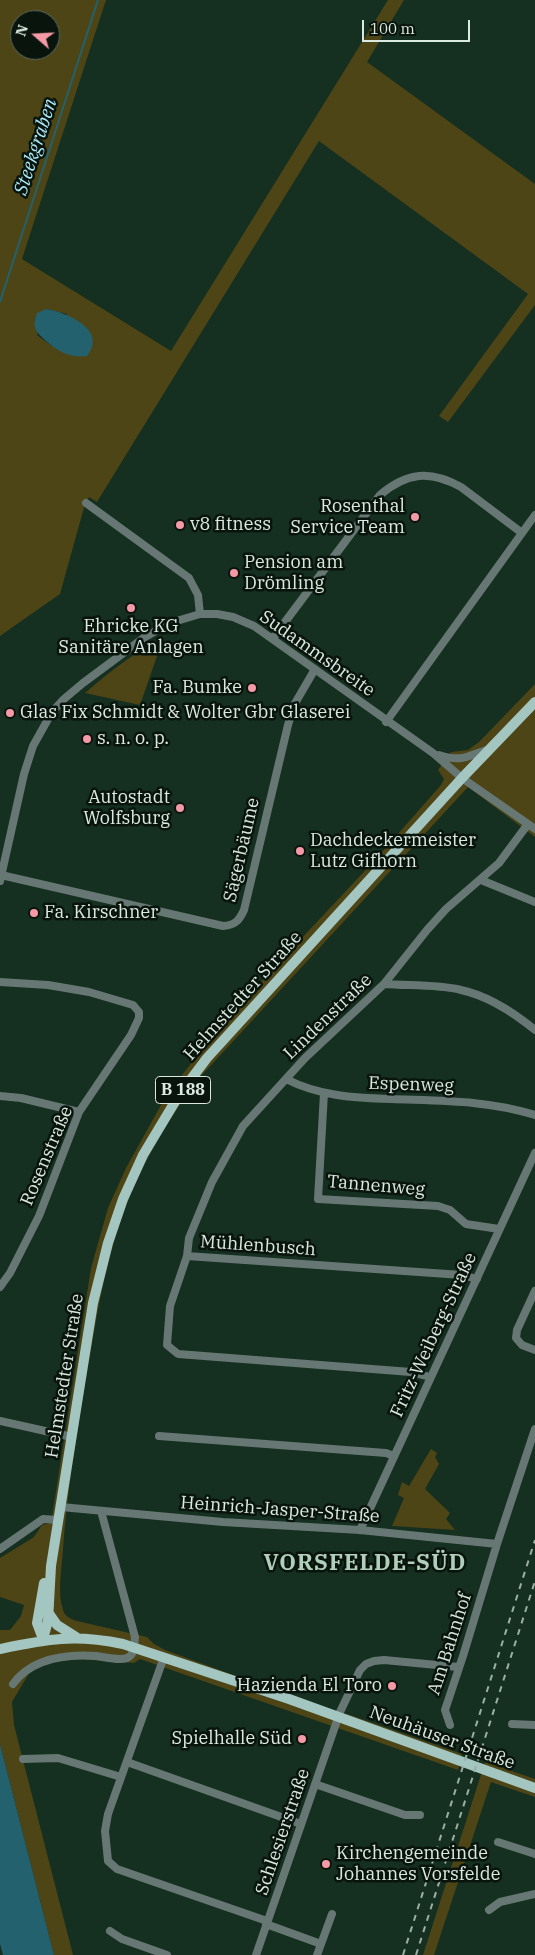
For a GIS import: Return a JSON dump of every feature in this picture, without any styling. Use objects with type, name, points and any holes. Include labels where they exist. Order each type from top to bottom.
[{"type":"main road","name":"Helmstedter Straße","points":[[43,1639],[47,1630],[51,1566],[93,1303],[103,1260],[123,1199],[154,1135],[179,1095],[207,1058],[462,778],[535,702]]},
{"type":"main road","name":"Helmstedter Straße","points":[[37,1623],[45,1582],[51,1566]]},
{"type":"main road","points":[[48,1612],[57,1625],[77,1637]]},
{"type":"main road","points":[[0,1650],[43,1639],[37,1623]]},
{"type":"main road","name":"B 188","points":[[17,1646],[29,1636],[37,1623]]},
{"type":"main road","name":"Neuhäuser Straße","points":[[43,1639],[77,1637],[109,1641],[134,1647],[535,1788]]},
{"type":"street","points":[[273,638],[380,495],[402,480],[416,475],[428,475],[450,481],[461,487],[522,533]]},
{"type":"street","points":[[86,503],[189,578],[198,595],[200,614]]},
{"type":"street","points":[[386,722],[535,515]]},
{"type":"street","name":"Sudammsbreite","points":[[1,878],[24,774],[33,746],[52,712],[83,683],[145,637],[170,623],[200,614],[234,617],[254,626],[273,638],[386,722],[433,753],[462,778],[532,826]]},
{"type":"street","name":"Sägerbäume","points":[[1,878],[223,926],[232,925],[239,920],[244,910],[294,705],[315,669]]},
{"type":"street","name":"Sudammsbreite","points":[[433,753],[449,759],[463,759],[477,752],[490,749]]},
{"type":"street","name":"Lindenstraße","points":[[187,1256],[189,1238],[199,1211],[226,1154],[243,1126],[305,1058],[384,984],[446,909],[499,863],[532,826]]},
{"type":"street","points":[[480,880],[535,902]]},
{"type":"street","name":"Rosenstraße","points":[[0,982],[48,985],[89,992],[129,1003],[139,1012],[139,1018],[134,1030],[79,1112],[39,1216],[10,1273],[0,1287]]},
{"type":"street","points":[[384,984],[461,990],[498,1004],[514,1013],[535,1030]]},
{"type":"street","name":"Espenweg","points":[[286,1079],[300,1086],[324,1093],[371,1098],[487,1104],[535,1115]]},
{"type":"street","name":"Tannenweg","points":[[324,1093],[318,1199],[438,1206],[450,1210],[466,1224],[499,1229]]},
{"type":"street","points":[[0,1096],[21,1098],[79,1112]]},
{"type":"street","name":"Fritz-Weiberg-Straße","points":[[360,1530],[535,1153]]},
{"type":"street","name":"Mühlenbusch","points":[[430,1377],[411,1372],[185,1356],[176,1353],[167,1345],[170,1306],[187,1256],[462,1275],[477,1279]]},
{"type":"street","points":[[535,1291],[516,1338],[522,1345],[535,1350]]},
{"type":"street","points":[[0,1421],[72,1437]]},
{"type":"street","name":"Am Bahnhof","points":[[450,1725],[445,1710],[535,1429]]},
{"type":"street","points":[[159,1436],[386,1453],[394,1456]]},
{"type":"street","name":"Heinrich-Jasper-Straße","points":[[61,1507],[214,1521],[360,1530],[497,1544]]},
{"type":"street","points":[[13,1684],[29,1668],[50,1659],[91,1656],[128,1657],[134,1647],[135,1637],[101,1511]]},
{"type":"street","points":[[0,1549],[43,1519],[58,1520]]},
{"type":"street","points":[[164,1657],[108,1814],[105,1831],[107,1857],[110,1864],[118,1869],[321,1944]]},
{"type":"street","points":[[338,1718],[360,1670],[366,1664],[374,1661],[396,1661],[458,1667]]},
{"type":"street","name":"Schlesierstraße","points":[[256,1955],[338,1718]]},
{"type":"street","points":[[512,1724],[535,1725]]},
{"type":"street","points":[[23,1759],[58,1758],[121,1777]]},
{"type":"street","points":[[127,1762],[301,1824]]},
{"type":"street","points":[[315,1784],[405,1815],[420,1815]]},
{"type":"street","points":[[498,1842],[535,1854]]},
{"type":"street","points":[[489,1910],[500,1902],[535,1894]]},
{"type":"street","points":[[317,1955],[332,1914]]},
{"type":"street","points":[[110,1931],[122,1939],[167,1955]]},
{"type":"shaded area","points":[[0,0],[106,0],[22,259],[171,351],[388,0],[404,0],[367,62],[535,184],[535,305],[448,422],[439,416],[528,294],[319,141],[97,502],[89,497],[85,504],[60,594],[0,636]],"holes":[[[47,309],[67,314],[52,346],[37,335]]]},
{"type":"shaded area","points":[[164,636],[140,705],[85,693],[123,662]]},
{"type":"shaded area","points":[[535,684],[535,837],[468,787],[201,1076],[167,1125],[147,1160],[123,1214],[100,1298],[72,1466],[60,1580],[61,1603],[65,1614],[70,1618],[147,1637],[154,1644],[165,1650],[326,1709],[350,1715],[462,1754],[458,1770],[140,1659],[134,1663],[77,1659],[54,1662],[31,1670],[12,1702],[14,1725],[73,1955],[54,1955],[0,1744],[0,1630],[10,1630],[21,1616],[24,1605],[0,1597],[0,1558],[34,1537],[42,1525],[51,1523],[91,1268],[108,1208],[126,1168],[166,1096],[223,1022],[375,860],[441,785],[444,779],[438,770],[451,752],[468,750],[479,742]]},
{"type":"shaded area","points":[[431,1449],[437,1453],[435,1457],[439,1464],[425,1489],[450,1513],[446,1519],[455,1530],[392,1526],[404,1498],[398,1495],[402,1482],[409,1486]]},
{"type":"shaded area","points":[[485,1762],[535,1779],[535,1797],[491,1782],[434,1955],[423,1955]]},
{"type":"water","points":[[47,309],[65,314],[83,324],[89,331],[93,338],[92,347],[87,356],[75,356],[60,351],[39,335],[35,326],[37,313]]},
{"type":"water","points":[[0,1744],[54,1955],[3,1955],[0,1944]]},
{"type":"waterway","name":"Steekgraben","points":[[0,302],[98,0]]},
{"type":"railway","points":[[403,1955],[535,1540]]},
{"type":"railway","points":[[416,1955],[535,1581]]},
{"type":"place","name":"Rosenthal Service Team","points":[[415,517]]},
{"type":"place","name":"v8 fitness","points":[[180,525]]},
{"type":"place","name":"Pension am Drömling","points":[[234,573]]},
{"type":"place","name":"Ehricke KG Sanitäre Anlagen","points":[[131,608]]},
{"type":"place","name":"Fa. Bumke","points":[[252,688]]},
{"type":"place","name":"Glas Fix Schmidt & Wolter Gbr Glaserei","points":[[10,713]]},
{"type":"place","name":"s. n. o. p.","points":[[87,739]]},
{"type":"place","name":"Autostadt Wolfsburg","points":[[180,808]]},
{"type":"place","name":"Dachdeckermeister Lutz Gifhorn","points":[[300,851]]},
{"type":"place","name":"Fa. Kirschner","points":[[34,913]]},
{"type":"place","name":"Hazienda El Toro","points":[[392,1686]]},
{"type":"place","name":"Spielhalle Süd","points":[[302,1739]]},
{"type":"place","name":"Kirchengemeinde Johannes Vorsfelde","points":[[326,1864]]},
{"type":"district","name":"VORSFELDE-SÜD","points":[[365,1564]]}]
